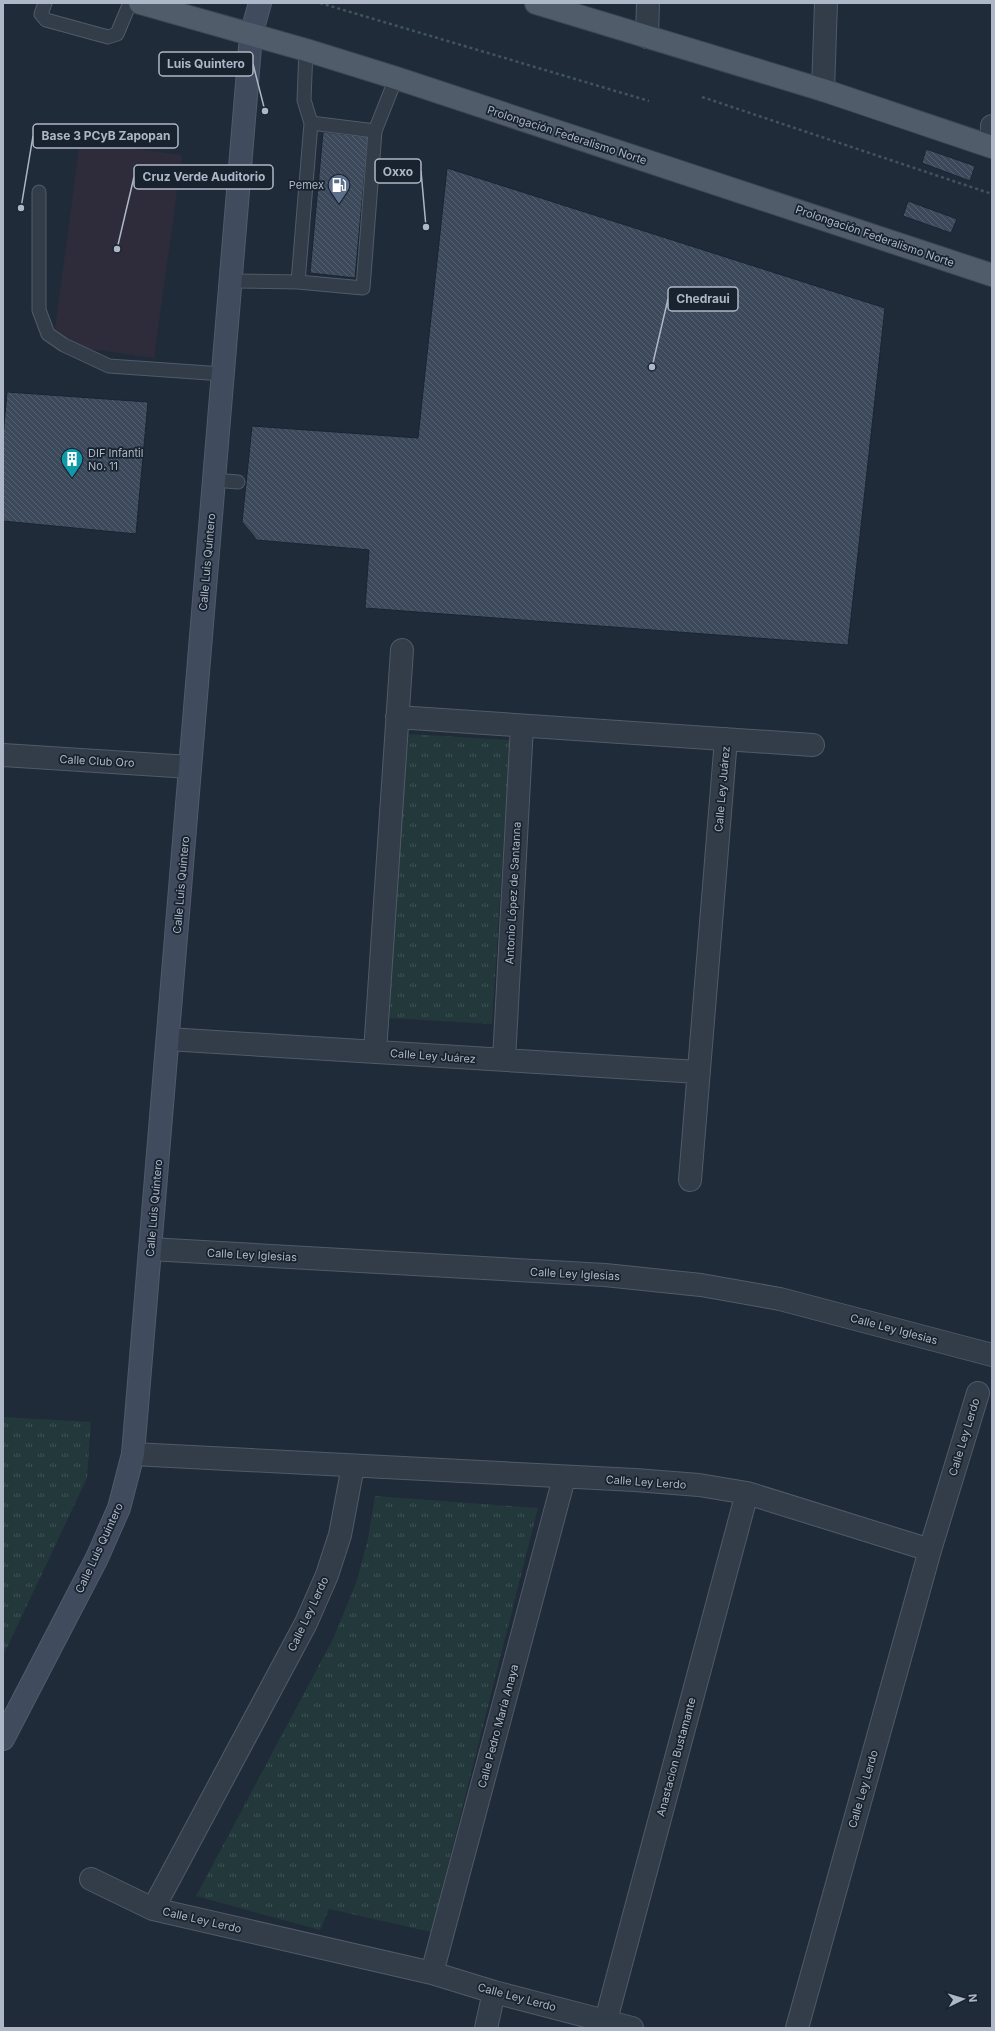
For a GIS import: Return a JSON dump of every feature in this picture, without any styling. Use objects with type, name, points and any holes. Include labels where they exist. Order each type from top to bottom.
[{"type":"main road","name":"Prolongación Federalismo Norte","points":[[140,3],[306,50],[396,78],[992,275]]},
{"type":"main road","points":[[536,3],[992,140]]},
{"type":"street","name":"Calle Luis Quintero","points":[[3,1739],[100,1550],[119,1508],[133,1454],[251,35],[260,3]]},
{"type":"street","points":[[647,37],[648,3]]},
{"type":"street","points":[[823,90],[826,3]]},
{"type":"street","points":[[375,1052],[402,650]]},
{"type":"street","name":"Calle Ley Juárez","points":[[397,717],[726,739],[690,1180]]},
{"type":"street","name":"Antonio López de Santanna","points":[[504,1060],[522,726]]},
{"type":"street","points":[[726,739],[813,745]]},
{"type":"street","name":"Calle Club Oro","points":[[3,756],[190,767]]},
{"type":"street","name":"Calle Ley Juárez","points":[[168,1040],[698,1072]]},
{"type":"street","name":"Calle Ley Iglesias","points":[[150,1249],[605,1275],[701,1285],[780,1299],[992,1355]]},
{"type":"street","name":"Calle Ley Lerdo","points":[[797,2028],[930,1550],[978,1393]]},
{"type":"street","name":"Calle Ley Lerdo","points":[[133,1454],[685,1484],[746,1493],[930,1550]]},
{"type":"street","name":"Calle Ley Lerdo","points":[[353,1466],[340,1535],[327,1575],[306,1623],[153,1909],[432,1973],[494,1992],[632,2028]]},
{"type":"street","name":"Calle Pedro María Anaya","points":[[432,1973],[564,1478]]},
{"type":"street","name":"Anastacion Bustamante","points":[[606,2020],[746,1493]]},
{"type":"street","points":[[92,1879],[153,1909]]},
{"type":"street","points":[[486,2028],[494,1992]]},
{"type":"lane","points":[[45,3],[41,14],[46,20],[108,37],[117,34],[130,3]]},
{"type":"lane","points":[[298,282],[311,123],[304,100],[306,50]]},
{"type":"lane","points":[[231,281],[298,282],[363,288],[375,132],[396,78]]},
{"type":"lane","points":[[311,123],[375,132]]},
{"type":"lane","points":[[39,192],[39,310],[48,334],[64,345],[109,366],[223,374]]},
{"type":"lane","points":[[214,480],[238,482]]},
{"type":"path","points":[[320,3],[649,101]]},
{"type":"path","points":[[702,97],[990,193]]},
{"type":"shaded area","points":[[80,141],[182,155],[154,358],[53,344]]},
{"type":"green space","points":[[407,734],[510,740],[492,1024],[389,1018]]},
{"type":"green space","points":[[3,1417],[91,1422],[87,1478],[3,1656]]},
{"type":"green space","points":[[375,1496],[538,1508],[431,1932],[329,1909],[320,1930],[196,1896],[334,1637],[357,1580],[368,1539]]},
{"type":"building","name":"Pemex","points":[[323,132],[368,137],[355,278],[310,273]]},
{"type":"building","points":[[926,149],[975,166],[970,181],[922,163]]},
{"type":"building","points":[[447,168],[885,308],[848,645],[365,608],[369,550],[257,540],[242,522],[252,426],[418,438]]},
{"type":"building","points":[[908,201],[957,219],[951,233],[903,216]]},
{"type":"building","name":"DIF Infantil No. 11","points":[[7,392],[148,402],[136,534],[3,521],[3,437]]},
{"type":"place","name":"Luis Quintero","points":[[265,111]]},
{"type":"place","name":"Pemex","points":[[339,204]]},
{"type":"place","name":"Base 3 PCyB Zapopan","points":[[21,208]]},
{"type":"place","name":"Oxxo","points":[[426,227]]},
{"type":"place","name":"Cruz Verde Auditorio","points":[[117,249]]},
{"type":"place","name":"Chedraui","points":[[652,367]]},
{"type":"place","name":"DIF Infantil No. 11","points":[[72,478]]}]
